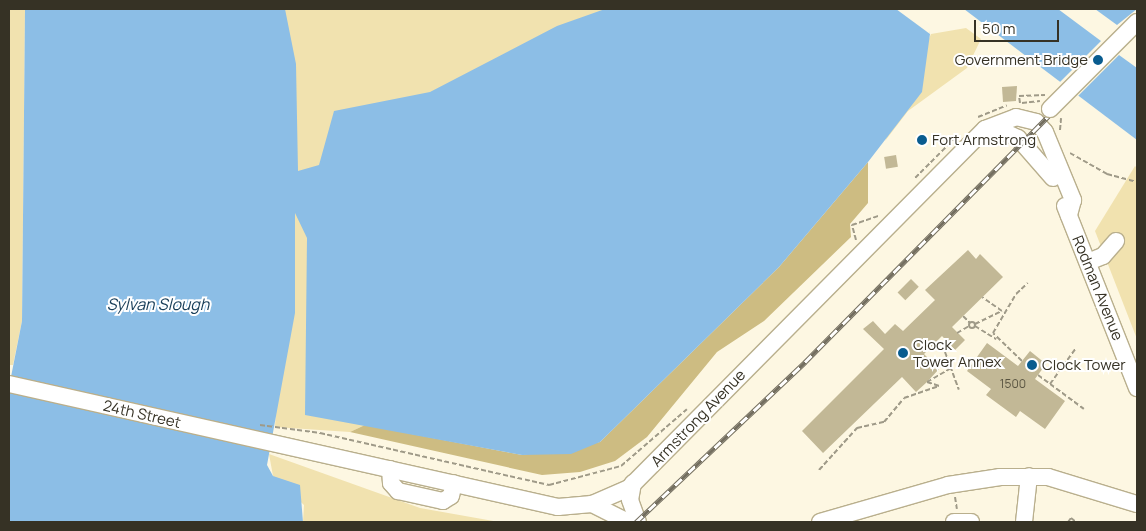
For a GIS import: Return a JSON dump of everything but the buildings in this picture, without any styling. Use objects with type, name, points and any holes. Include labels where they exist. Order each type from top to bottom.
[{"type":"street","points":[[1036,122],[1049,105],[1137,22]]},
{"type":"street","name":"Armstrong Avenue","points":[[275,445],[558,507],[592,504],[633,483],[965,138],[1016,117],[1036,122]]},
{"type":"street","name":"Rodman Avenue","points":[[1036,122],[1037,138],[1137,388]]},
{"type":"street","name":"Rodman Avenue","points":[[1036,122],[1045,132],[1073,200],[1069,215]]},
{"type":"street","name":"Rodman Avenue","points":[[965,138],[1000,132],[1012,134],[1053,178]]},
{"type":"street","points":[[1088,262],[1103,256],[1116,240]]},
{"type":"street","name":"24th Street","points":[[9,384],[275,445]]},
{"type":"street","points":[[1024,522],[1029,476]]},
{"type":"street","points":[[820,522],[845,519],[966,482],[1029,476],[1096,490],[1137,504]]},
{"type":"street","points":[[633,483],[630,500],[638,522]]},
{"type":"street","points":[[592,504],[628,522]]},
{"type":"street","points":[[954,522],[972,522]]},
{"type":"path","points":[[1020,103],[1019,96],[1049,105]]},
{"type":"path","points":[[972,123],[983,112],[1020,103],[1049,105]]},
{"type":"path","points":[[1049,105],[1060,132]]},
{"type":"path","points":[[912,182],[965,138]]},
{"type":"path","points":[[1064,155],[1073,152],[1108,174],[1137,182]]},
{"type":"path","points":[[868,228],[885,210]]},
{"type":"path","points":[[856,240],[852,225],[880,216]]},
{"type":"path","points":[[849,246],[862,234]]},
{"type":"path","points":[[998,340],[994,325],[1028,283]]},
{"type":"path","points":[[957,333],[970,324],[975,325],[1002,311],[982,297]]},
{"type":"path","points":[[963,316],[970,324],[975,325],[998,340],[1022,361]]},
{"type":"path","points":[[948,342],[945,352],[959,390]]},
{"type":"path","points":[[1050,384],[1076,348]]},
{"type":"path","points":[[819,470],[857,428],[884,422],[904,398],[939,386],[927,382],[952,368]]},
{"type":"path","points":[[1038,375],[1084,408]]},
{"type":"path","points":[[284,428],[549,485],[620,466],[693,403]]},
{"type":"path","points":[[1068,522],[1071,518],[1076,522]]},
{"type":"shaded area","points":[[9,9],[25,9],[22,321],[13,365],[9,365]]},
{"type":"shaded area","points":[[257,9],[695,9],[365,425],[350,432],[275,427],[287,211],[297,172]]},
{"type":"shaded area","points":[[966,28],[981,39],[967,68],[908,111],[885,141],[931,34]]},
{"type":"shaded area","points":[[868,162],[868,203],[850,224],[851,237],[764,321],[717,352],[647,437],[615,461],[580,472],[542,475],[350,432],[365,425],[522,455],[600,442],[779,267]]},
{"type":"shaded area","points":[[1135,166],[1137,168],[1137,339],[1095,231]]},
{"type":"shaded area","points":[[269,454],[420,508],[499,522],[303,522],[304,505],[273,476]]},
{"type":"water","name":"Sylvan Slough","points":[[25,9],[285,9],[296,64],[298,171],[319,165],[334,111],[430,92],[557,26],[605,9],[907,9],[925,20],[930,34],[922,92],[868,162],[779,267],[600,442],[571,454],[522,455],[305,415],[307,238],[295,213],[295,313],[267,465],[273,476],[300,485],[303,522],[9,522],[9,387],[22,321]]},
{"type":"water","points":[[964,9],[1137,9],[1137,140]]},
{"type":"pier","points":[[896,9],[912,9],[927,18],[930,34]]},
{"type":"pier","points":[[1058,9],[1095,9],[1117,25],[1137,9],[1137,68],[1119,55],[1077,97],[962,10],[1059,83],[1101,41]]},
{"type":"railway","points":[[636,522],[805,362],[1137,27]]},
{"type":"place","name":"Government Bridge","points":[[1098,60]]},
{"type":"place","name":"Fort Armstrong","points":[[922,140]]},
{"type":"place","name":"Clock Tower Annex","points":[[903,353]]},
{"type":"place","name":"Clock Tower","points":[[1032,365]]}]
